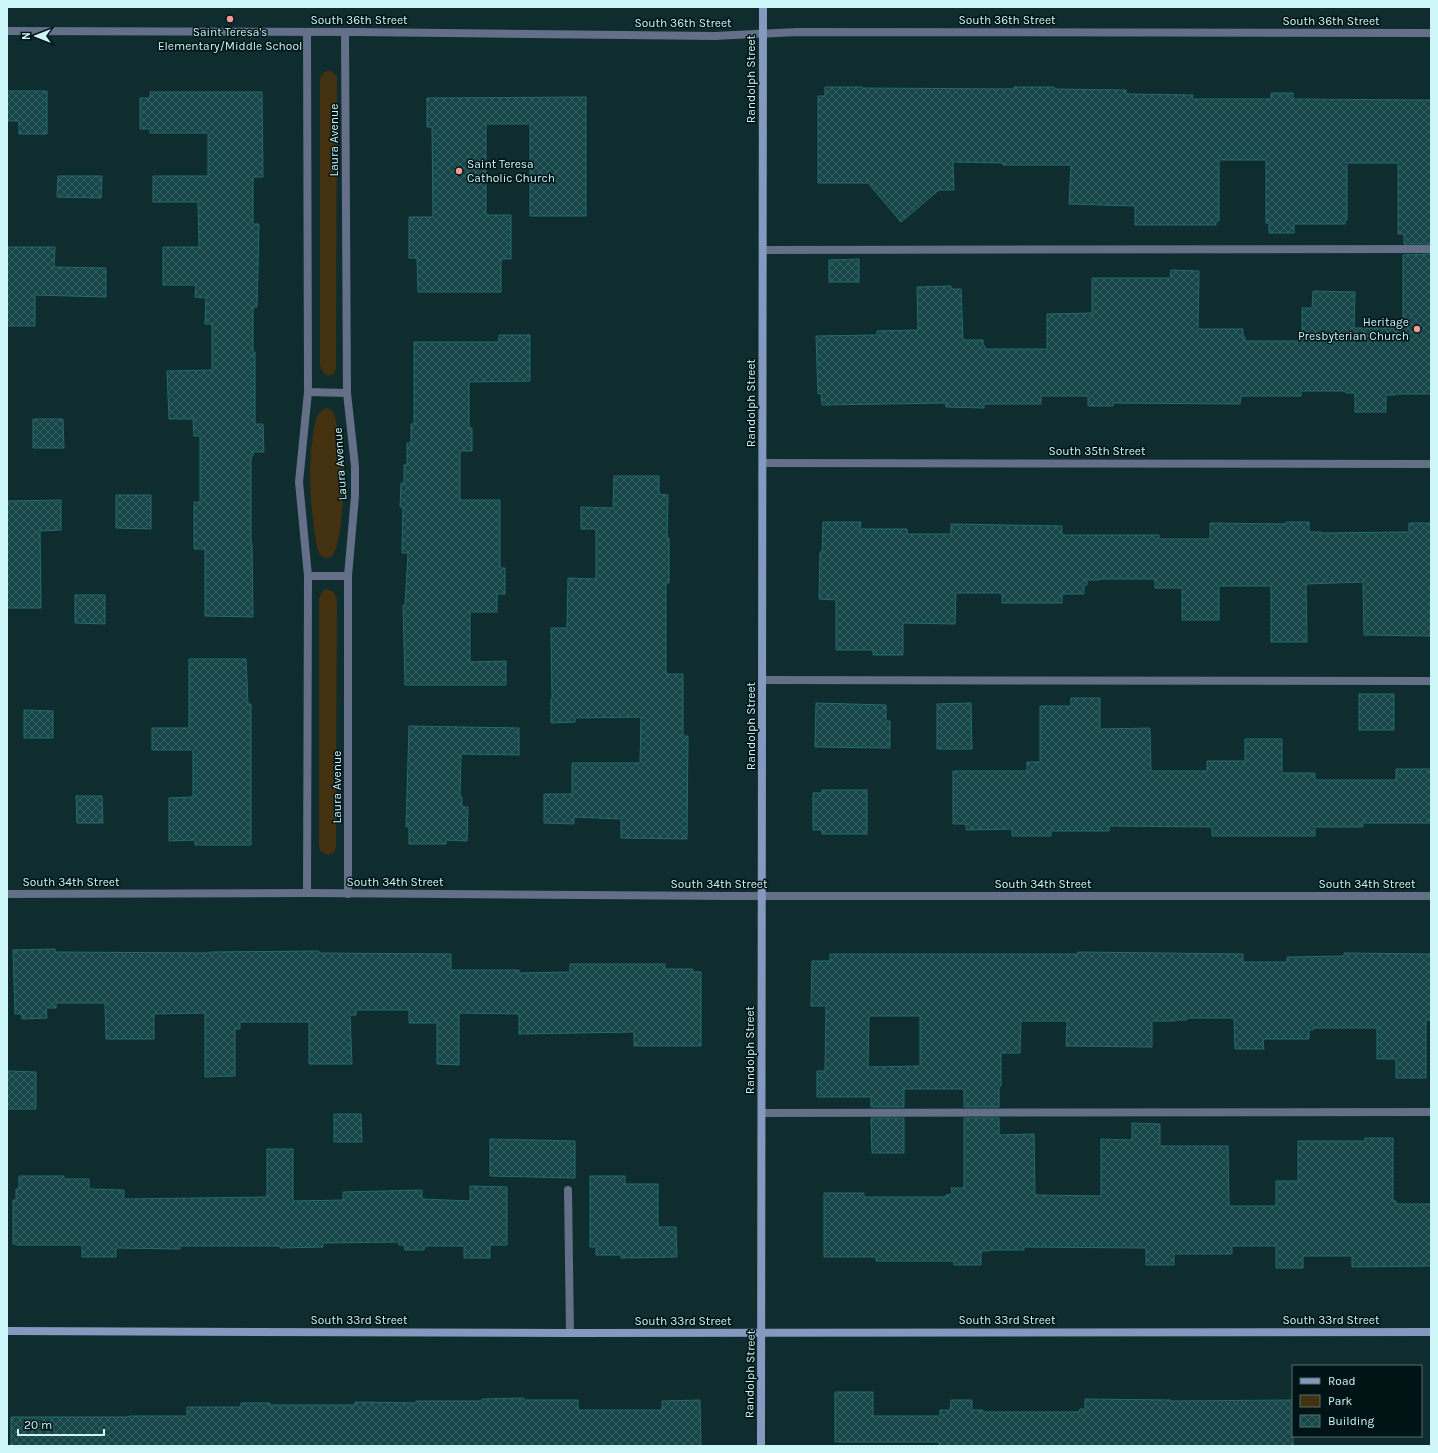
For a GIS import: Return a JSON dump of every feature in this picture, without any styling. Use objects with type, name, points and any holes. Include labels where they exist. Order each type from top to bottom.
[{"type":"main road","name":"Randolph Street","points":[[761,1446],[763,7]]},
{"type":"main road","name":"South 33rd Street","points":[[7,1331],[570,1333],[1431,1332]]},
{"type":"street","name":"South 36th Street","points":[[7,31],[345,32],[707,36],[797,32],[1431,33]]},
{"type":"street","points":[[307,32],[308,392],[299,482],[308,576],[307,893]]},
{"type":"street","name":"Laura Avenue","points":[[345,32],[347,392],[355,466],[356,496],[348,576],[348,894]]},
{"type":"street","points":[[763,250],[1431,249]]},
{"type":"street","points":[[308,392],[347,392]]},
{"type":"street","name":"South 35th Street","points":[[763,463],[1431,464]]},
{"type":"street","points":[[308,576],[348,576]]},
{"type":"street","points":[[763,680],[1431,681]]},
{"type":"street","name":"South 34th Street","points":[[7,894],[307,893],[762,896],[1431,896]]},
{"type":"street","points":[[762,1113],[1431,1112]]},
{"type":"street","points":[[568,1190],[570,1333]]},
{"type":"green space","points":[[326,71],[331,71],[337,76],[336,367],[334,374],[329,376],[324,373],[320,366],[320,79],[322,74]]},
{"type":"green space","points":[[328,408],[333,411],[335,417],[344,468],[344,476],[339,537],[334,554],[329,558],[325,558],[319,553],[317,548],[313,520],[310,464],[316,419],[320,412]]},
{"type":"green space","points":[[327,589],[334,592],[337,600],[336,847],[334,853],[328,855],[320,851],[319,845],[319,599],[323,590]]},
{"type":"building","points":[[825,87],[1014,89],[1014,87],[1054,87],[1054,89],[1126,90],[1126,94],[1193,95],[1192,99],[1271,99],[1271,93],[1293,93],[1293,99],[1431,100],[1431,244],[1404,244],[1404,234],[1398,234],[1398,163],[1347,163],[1347,220],[1345,220],[1345,224],[1294,224],[1294,233],[1269,233],[1269,223],[1266,223],[1266,160],[1219,160],[1219,221],[1216,221],[1216,225],[1135,225],[1135,206],[1069,204],[1071,165],[1003,165],[1003,163],[953,162],[954,190],[939,190],[901,222],[868,183],[818,183],[818,96],[825,96]]},
{"type":"building","points":[[7,91],[47,91],[47,134],[19,134],[19,121],[7,121]]},
{"type":"building","points":[[150,92],[262,92],[263,177],[253,177],[253,224],[259,224],[257,307],[253,307],[253,352],[255,352],[255,424],[263,424],[264,452],[253,452],[253,456],[251,456],[253,617],[205,616],[205,549],[194,549],[194,502],[200,502],[200,436],[194,436],[193,419],[169,419],[167,371],[212,370],[212,324],[205,324],[206,298],[195,297],[196,285],[163,285],[163,247],[199,247],[198,202],[153,202],[153,176],[208,176],[208,133],[150,133],[150,129],[140,129],[140,98],[150,98]]},
{"type":"building","name":"Saint Teresa Catholic Church","points":[[586,97],[586,216],[530,216],[530,124],[486,124],[486,215],[511,215],[511,259],[501,259],[501,292],[418,292],[417,258],[409,258],[409,217],[433,217],[432,127],[427,127],[427,98]]},
{"type":"building","points":[[58,176],[102,176],[101,198],[57,197]]},
{"type":"building","points":[[7,247],[55,247],[54,267],[106,268],[106,297],[35,295],[35,326],[7,326]]},
{"type":"building","points":[[1431,254],[1431,394],[1386,395],[1386,412],[1355,412],[1355,393],[1346,393],[1346,391],[1301,391],[1301,396],[1241,396],[1240,404],[1113,403],[1113,406],[1088,406],[1088,396],[1041,396],[1041,404],[984,404],[984,408],[946,407],[946,403],[822,405],[821,393],[818,394],[816,336],[877,335],[877,331],[918,330],[917,287],[951,286],[951,289],[961,289],[963,340],[983,340],[983,346],[985,346],[985,349],[1047,349],[1047,314],[1092,313],[1092,278],[1170,278],[1171,270],[1199,271],[1198,329],[1243,329],[1243,337],[1245,337],[1245,341],[1302,341],[1302,308],[1312,308],[1313,291],[1355,292],[1354,328],[1403,328],[1403,255]]},
{"type":"building","points":[[859,259],[859,282],[829,282],[829,260]]},
{"type":"building","points":[[499,335],[530,335],[530,381],[469,382],[469,428],[472,428],[472,451],[460,451],[460,500],[500,500],[500,568],[505,568],[505,594],[497,594],[497,612],[470,612],[470,662],[506,661],[506,685],[405,685],[403,605],[405,605],[408,553],[402,553],[403,507],[400,507],[401,483],[404,483],[404,465],[407,465],[407,443],[411,443],[411,424],[414,424],[414,342],[499,342]]},
{"type":"building","points":[[33,419],[63,419],[64,448],[33,448]]},
{"type":"building","points":[[614,476],[659,476],[659,494],[668,495],[667,538],[669,538],[669,583],[666,583],[666,674],[683,674],[683,736],[688,736],[687,839],[621,838],[621,819],[574,817],[574,824],[544,823],[544,794],[572,794],[572,763],[640,763],[641,717],[575,718],[575,722],[551,723],[551,628],[567,628],[568,578],[596,579],[596,529],[581,529],[581,507],[613,508]]},
{"type":"building","points":[[116,495],[151,495],[151,529],[116,528]]},
{"type":"building","points":[[61,500],[61,530],[40,531],[41,608],[7,608],[7,501]]},
{"type":"building","points":[[823,522],[861,522],[860,529],[907,529],[907,534],[951,534],[951,524],[1062,526],[1062,535],[1159,535],[1159,539],[1210,539],[1210,523],[1286,524],[1286,522],[1309,522],[1309,532],[1321,533],[1409,532],[1409,523],[1431,523],[1430,636],[1364,635],[1363,582],[1306,584],[1307,642],[1271,642],[1271,586],[1219,586],[1219,620],[1182,620],[1182,588],[1155,588],[1155,579],[1099,579],[1087,580],[1087,585],[1084,585],[1084,594],[1062,594],[1062,603],[1002,603],[1002,593],[956,593],[955,624],[903,623],[903,655],[873,655],[873,650],[836,650],[836,600],[819,599],[820,552],[822,552]]},
{"type":"building","points":[[75,595],[105,595],[105,624],[75,623]]},
{"type":"building","points":[[189,659],[246,659],[248,704],[251,704],[251,845],[195,845],[195,840],[169,841],[169,798],[193,797],[193,750],[152,750],[152,728],[189,728]]},
{"type":"building","points":[[1359,694],[1394,694],[1394,730],[1359,730]]},
{"type":"building","points":[[1071,698],[1100,698],[1100,729],[1150,728],[1151,771],[1207,771],[1207,761],[1245,761],[1245,739],[1282,739],[1282,773],[1315,773],[1315,780],[1396,780],[1396,769],[1431,769],[1431,823],[1363,823],[1363,827],[1315,827],[1315,836],[1212,836],[1212,827],[1109,826],[1109,831],[1051,831],[1051,836],[1012,836],[1012,829],[966,830],[966,824],[953,824],[953,771],[1027,771],[1027,762],[1040,762],[1040,706],[1071,706]]},
{"type":"building","points":[[816,703],[886,705],[886,721],[890,721],[890,748],[815,747]]},
{"type":"building","points":[[971,703],[972,749],[937,749],[937,704]]},
{"type":"building","points":[[24,710],[53,711],[53,738],[24,738]]},
{"type":"building","points":[[409,726],[519,728],[519,755],[461,754],[460,797],[462,797],[462,807],[468,807],[467,841],[446,840],[446,844],[409,844],[409,827],[406,827]]},
{"type":"building","points":[[822,790],[867,790],[867,834],[822,834],[822,830],[813,830],[813,793],[822,793]]},
{"type":"building","points":[[76,796],[102,796],[103,823],[77,823]]},
{"type":"building","points":[[55,949],[55,952],[210,953],[319,951],[319,953],[451,954],[451,970],[519,970],[519,973],[570,972],[570,964],[665,964],[665,969],[693,969],[693,972],[701,972],[701,1046],[634,1046],[634,1032],[519,1034],[519,1014],[459,1013],[459,1065],[437,1064],[437,1023],[409,1023],[409,1010],[356,1010],[356,1015],[350,1015],[352,1064],[309,1064],[309,1022],[240,1022],[240,1029],[235,1029],[235,1076],[205,1077],[205,1013],[154,1014],[154,1039],[106,1039],[105,1003],[56,1003],[56,1008],[46,1008],[47,1018],[22,1019],[22,1014],[15,1014],[13,950]]},
{"type":"building","points":[[1078,952],[1243,954],[1243,962],[1287,962],[1287,957],[1344,956],[1344,953],[1431,954],[1431,1020],[1426,1020],[1426,1078],[1396,1078],[1396,1059],[1377,1059],[1377,1028],[1313,1028],[1313,1030],[1309,1030],[1309,1039],[1263,1039],[1264,1049],[1235,1049],[1234,1018],[1187,1018],[1187,1020],[1152,1021],[1152,1047],[1066,1046],[1067,1021],[1021,1021],[1020,1053],[1001,1053],[1001,1086],[999,1086],[999,1107],[964,1107],[964,1089],[904,1089],[904,1107],[871,1107],[871,1097],[817,1097],[817,1071],[825,1071],[826,1006],[811,1006],[812,961],[830,961],[830,954],[1078,954]],"holes":[[[869,1016],[920,1016],[920,1066],[868,1067]]]},
{"type":"building","points":[[8,1071],[36,1072],[36,1109],[7,1109]]},
{"type":"building","points":[[334,1114],[361,1114],[362,1142],[334,1142]]},
{"type":"building","points":[[871,1118],[904,1118],[904,1153],[872,1153]]},
{"type":"building","points":[[964,1118],[999,1118],[999,1135],[1034,1134],[1035,1195],[1101,1196],[1101,1139],[1132,1140],[1132,1123],[1160,1124],[1160,1146],[1228,1146],[1229,1206],[1276,1206],[1276,1181],[1298,1181],[1298,1141],[1365,1141],[1365,1138],[1393,1138],[1393,1201],[1396,1201],[1396,1204],[1431,1204],[1431,1266],[1352,1267],[1352,1256],[1303,1256],[1303,1268],[1276,1268],[1276,1246],[1232,1246],[1232,1254],[1174,1254],[1174,1265],[1146,1265],[1146,1248],[1024,1247],[1024,1250],[989,1250],[981,1251],[981,1265],[954,1265],[954,1261],[876,1261],[876,1257],[824,1257],[824,1193],[864,1193],[864,1197],[946,1197],[946,1195],[952,1194],[951,1188],[964,1188]]},
{"type":"building","points":[[490,1139],[575,1141],[575,1178],[490,1176]]},
{"type":"building","points":[[267,1149],[293,1149],[293,1201],[343,1200],[343,1192],[422,1190],[422,1199],[470,1201],[470,1186],[507,1187],[507,1245],[490,1245],[490,1258],[464,1258],[464,1246],[425,1246],[424,1250],[405,1250],[404,1245],[399,1245],[399,1242],[323,1243],[323,1247],[280,1248],[280,1246],[180,1246],[180,1249],[116,1248],[116,1257],[82,1257],[82,1245],[13,1244],[13,1200],[16,1200],[16,1189],[19,1189],[19,1176],[64,1176],[64,1179],[89,1179],[89,1189],[124,1190],[124,1199],[267,1197]]},
{"type":"building","points":[[590,1176],[625,1176],[625,1184],[658,1184],[658,1227],[676,1227],[677,1257],[621,1258],[621,1255],[596,1255],[596,1247],[590,1247]]},
{"type":"building","points":[[835,1392],[873,1392],[873,1416],[940,1416],[940,1410],[950,1410],[951,1400],[972,1400],[972,1410],[983,1410],[983,1412],[1079,1412],[1080,1409],[1085,1409],[1085,1399],[1171,1401],[1292,1400],[1293,1446],[939,1446],[939,1442],[835,1442]]},
{"type":"building","points":[[524,1398],[524,1400],[578,1400],[578,1410],[662,1410],[662,1401],[700,1400],[701,1446],[11,1446],[11,1417],[187,1416],[187,1407],[241,1407],[241,1403],[270,1403],[270,1405],[355,1405],[355,1402],[416,1403],[416,1401],[482,1401],[482,1399]]},
{"type":"place","name":"Saint Teresa's Elementary/Middle School","points":[[230,19]]},
{"type":"place","name":"Saint Teresa Catholic Church","points":[[459,171]]},
{"type":"place","name":"Heritage Presbyterian Church","points":[[1417,329]]}]
